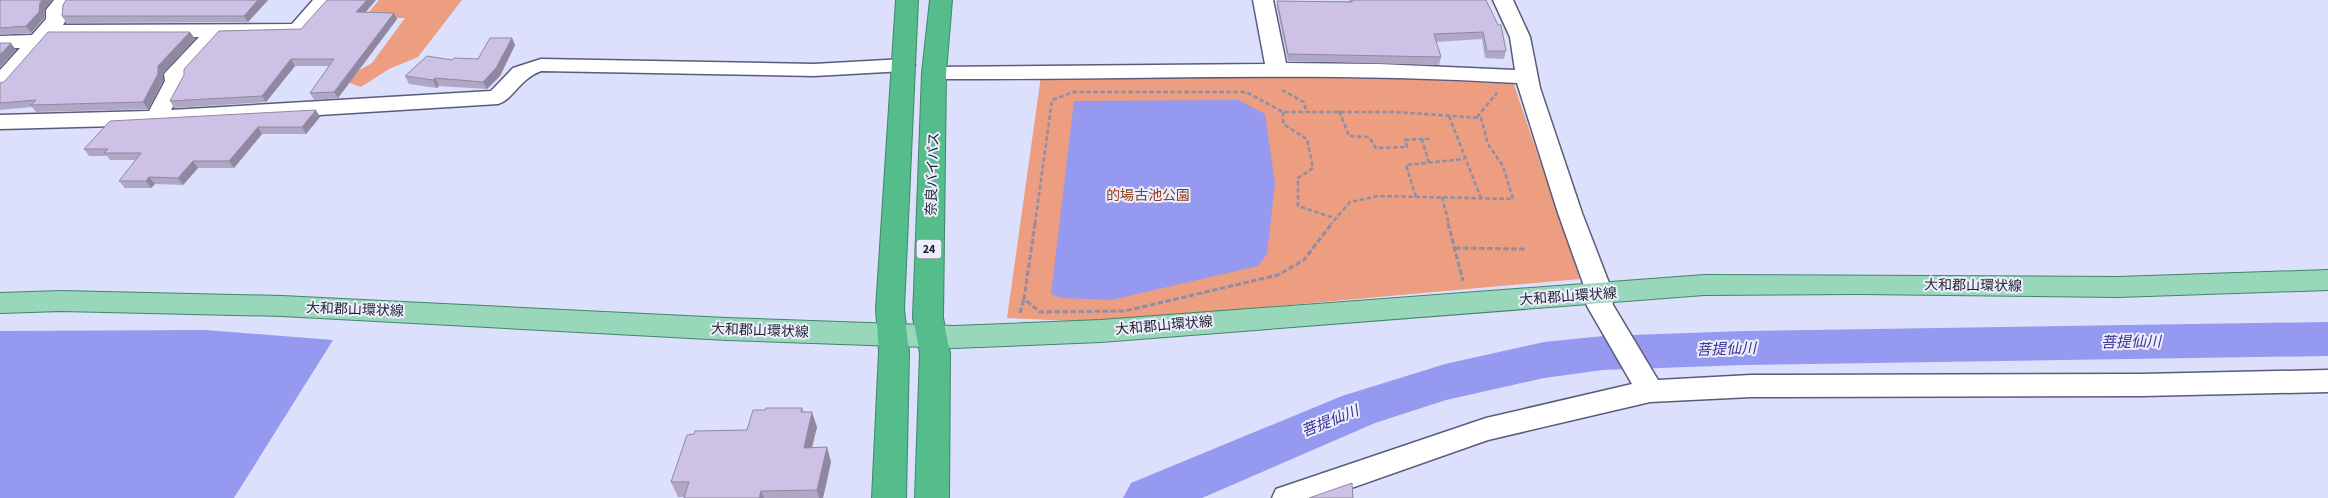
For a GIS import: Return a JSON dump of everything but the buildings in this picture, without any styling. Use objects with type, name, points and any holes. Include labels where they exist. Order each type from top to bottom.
[{"type":"highway","points":[[888,498],[894,352],[890,309],[907,0]]},
{"type":"highway","name":"奈良バイパス","points":[[932,498],[935,353],[928,318],[934,73],[941,0]]},
{"type":"main road","name":"大和郡山環状線","points":[[0,303],[61,301],[282,306],[931,336],[1101,330],[1599,300],[1723,285],[2118,287],[2328,280]]},
{"type":"street","points":[[0,83],[56,20],[56,10],[65,0]]},
{"type":"street","points":[[0,42],[41,36],[298,30],[324,0]]},
{"type":"street","points":[[1263,0],[1276,78]]},
{"type":"street","points":[[1503,0],[1520,37],[1527,77],[1567,205],[1596,283],[1599,300],[1647,386]]},
{"type":"street","points":[[156,118],[176,81],[175,74],[216,31]]},
{"type":"street","points":[[0,122],[156,118],[498,97],[523,68],[541,65],[814,70],[904,65]]},
{"type":"street","points":[[934,73],[1276,78],[1438,70],[1527,77]]},
{"type":"street","points":[[1287,498],[1486,430],[1647,386],[2142,385],[2328,381]]},
{"type":"path","points":[[1276,78],[1304,102],[1306,111]]},
{"type":"path","points":[[1477,118],[1500,89]]},
{"type":"path","points":[[1019,318],[1024,299],[1052,100],[1074,92],[1246,92],[1283,112],[1339,111],[1481,118],[1488,144],[1503,166],[1513,199],[1378,196],[1350,202],[1334,218],[1304,260],[1278,275],[1125,311],[1040,312],[1024,299]]},
{"type":"path","points":[[1339,111],[1349,136],[1369,137],[1376,148],[1407,147],[1405,140],[1432,139]]},
{"type":"path","points":[[1283,112],[1283,124],[1307,139],[1313,168],[1298,178],[1298,206],[1334,218]]},
{"type":"path","points":[[1449,116],[1464,159],[1481,198]]},
{"type":"path","points":[[1422,139],[1429,163]]},
{"type":"path","points":[[1416,197],[1406,165],[1464,159]]},
{"type":"path","points":[[1442,197],[1464,283]]},
{"type":"path","points":[[1454,248],[1525,249]]},
{"type":"green space","points":[[379,0],[462,0],[418,57],[389,69],[361,87],[342,80],[372,63],[405,18],[364,18]]},
{"type":"green space","name":"的場古池公園","points":[[1264,72],[1513,82],[1580,279],[1099,322],[1007,318],[1041,76]]},
{"type":"water","points":[[1239,100],[1265,114],[1275,183],[1267,254],[1258,266],[1111,300],[1061,298],[1051,294],[1074,101]]},
{"type":"water","points":[[205,330],[333,340],[234,498],[0,498],[0,331]]},
{"type":"waterway","name":"菩提仙川","points":[[1149,498],[1359,409],[1445,382],[1544,360],[1603,353],[1744,348],[2328,339]]}]
